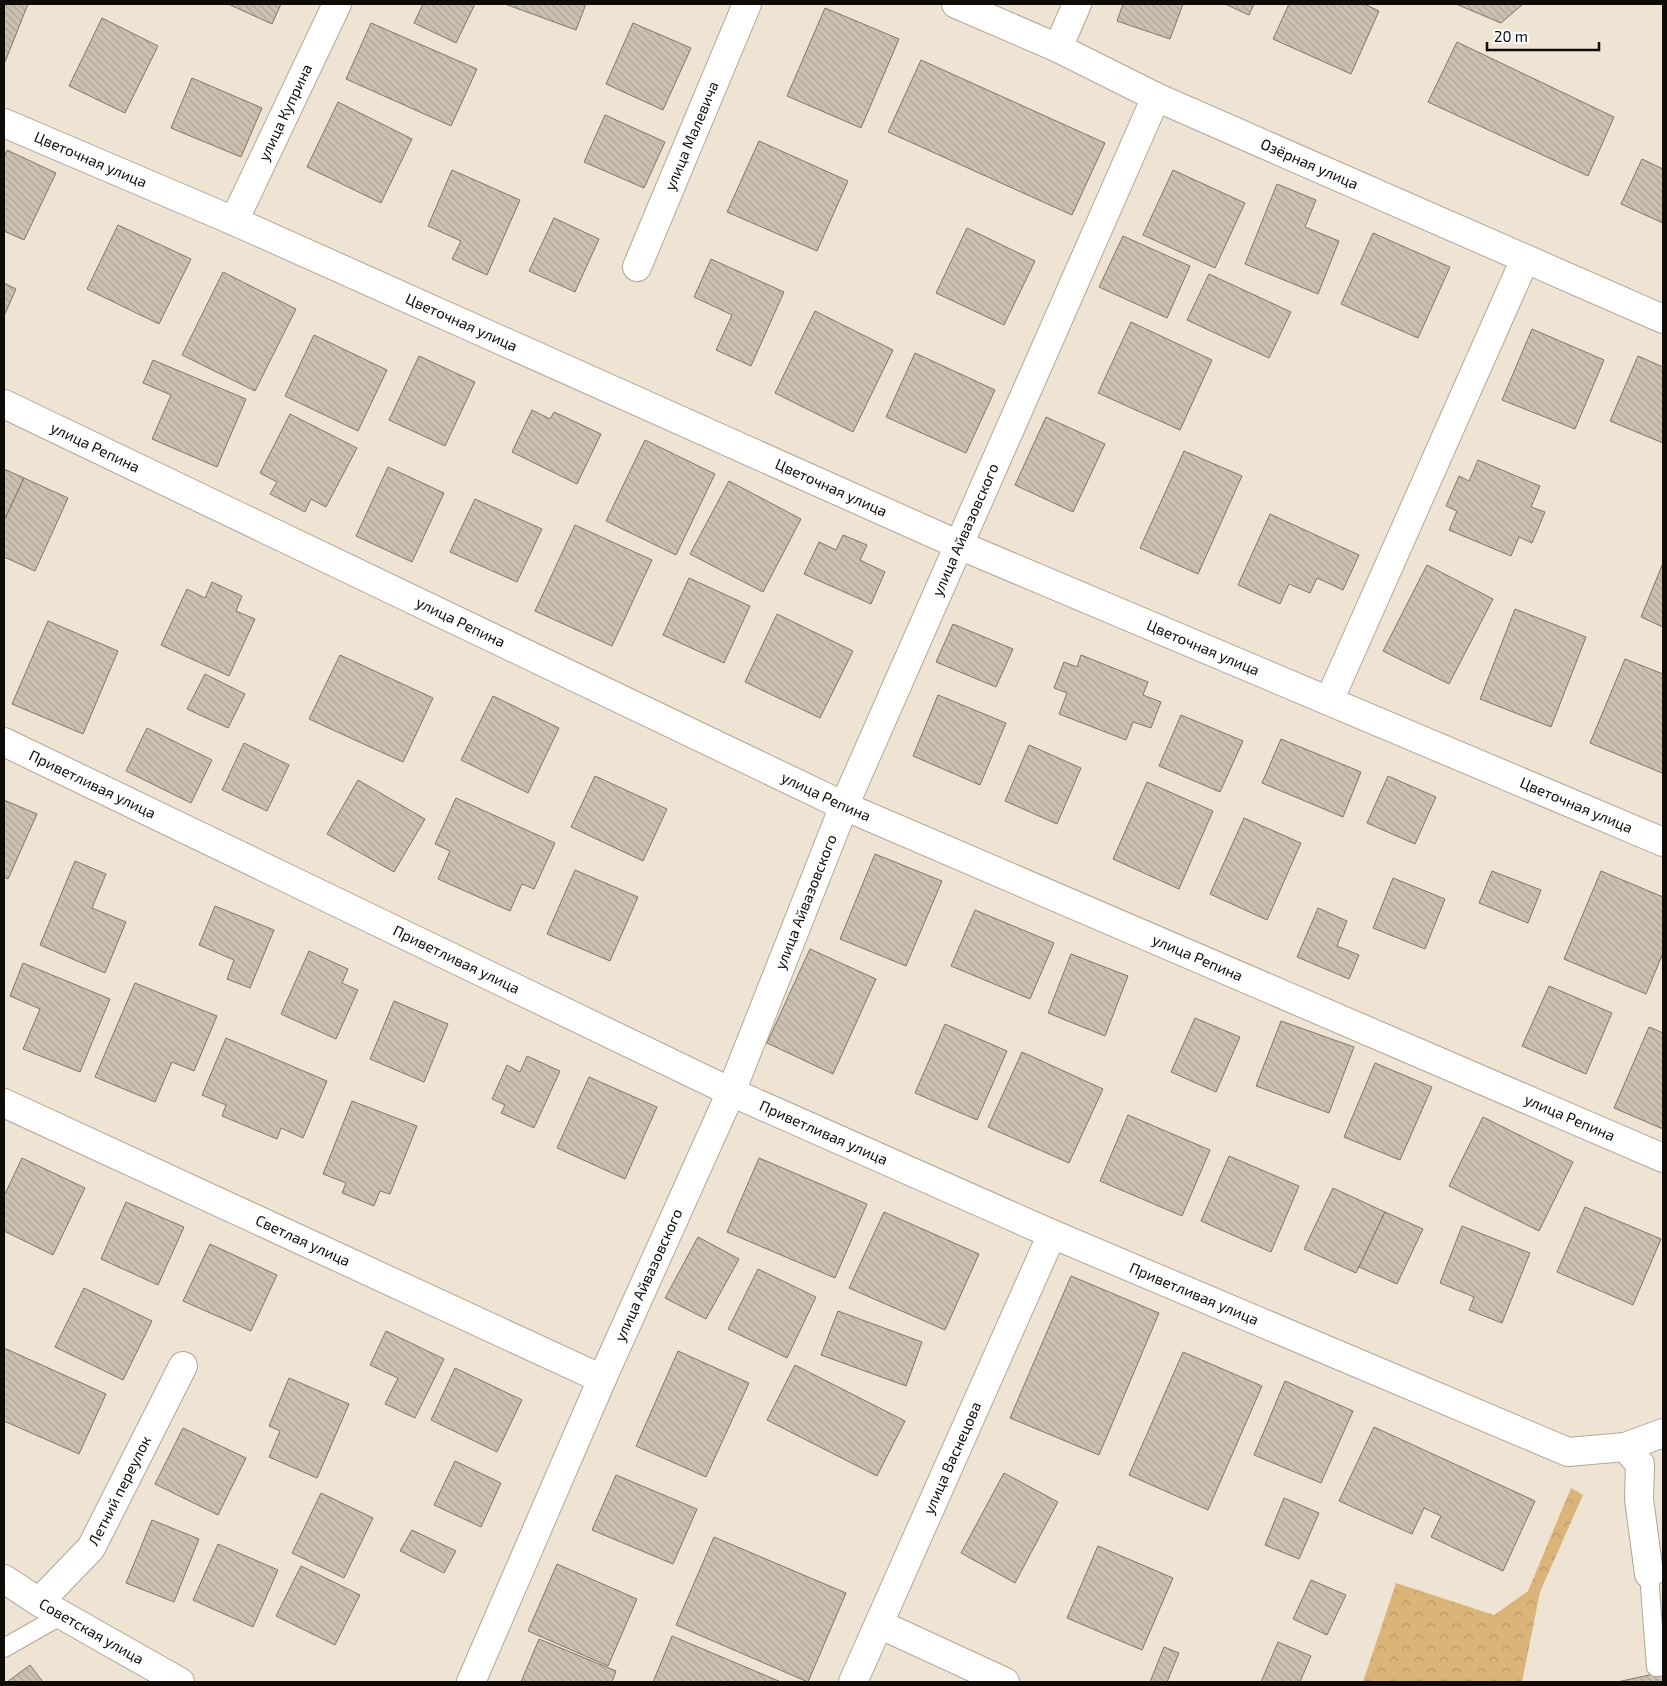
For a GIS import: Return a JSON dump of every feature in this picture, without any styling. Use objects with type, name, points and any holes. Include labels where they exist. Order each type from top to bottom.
[{"type":"street","name":"улица Куприна","points":[[234,221],[338,4]]},
{"type":"street","name":"улица Малевича","points":[[637,267],[747,4]]},
{"type":"street","name":"Озёрная улица","points":[[956,4],[1058,48],[1156,97],[1663,320]]},
{"type":"street","points":[[1058,48],[1077,4]]},
{"type":"street","name":"улица Айвазовского","points":[[471,1682],[602,1379],[731,1092],[844,806],[1156,97]]},
{"type":"street","name":"Цветочная улица","points":[[4,123],[234,221],[959,545],[1663,841]]},
{"type":"street","points":[[1329,701],[1525,259]]},
{"type":"street","name":"улица Репина","points":[[4,404],[844,806],[1663,1158]]},
{"type":"street","name":"Приветливая улица","points":[[4,742],[731,1092],[1052,1234],[1568,1452],[1625,1447],[1663,1433]]},
{"type":"street","name":"Светлая улица","points":[[4,1103],[602,1379]]},
{"type":"street","name":"улица Васнецова","points":[[853,1682],[1052,1234]]},
{"type":"street","name":"Летний переулок","points":[[50,1609],[91,1548],[183,1366]]},
{"type":"street","points":[[1625,1447],[1640,1464],[1639,1499],[1656,1573]]},
{"type":"street","name":"Советская улица","points":[[4,1579],[50,1609],[180,1682]]},
{"type":"street","points":[[879,1624],[1005,1682]]},
{"type":"lane","points":[[1656,1573],[1656,1667],[1663,1666]]},
{"type":"lane","points":[[4,1648],[50,1609]]},
{"type":"green space","points":[[1571,1488],[1583,1495],[1540,1592],[1522,1682],[1363,1682],[1396,1583],[1494,1615],[1528,1591]]},
{"type":"building","points":[[4,4],[28,4],[5,62],[4,61]]},
{"type":"building","points":[[228,4],[281,4],[272,24]]},
{"type":"building","points":[[423,4],[475,4],[456,43],[414,23]]},
{"type":"building","points":[[505,4],[586,4],[576,30]]},
{"type":"building","points":[[1123,4],[1183,4],[1170,39],[1117,21]]},
{"type":"building","points":[[1225,4],[1254,4],[1249,15]]},
{"type":"building","points":[[1289,4],[1364,4],[1379,11],[1351,74],[1273,39]]},
{"type":"building","points":[[1456,4],[1523,4],[1501,23]]},
{"type":"building","points":[[825,8],[899,39],[861,128],[787,96]]},
{"type":"building","points":[[102,18],[158,46],[125,113],[69,86]]},
{"type":"building","points":[[371,23],[477,69],[451,126],[346,79]]},
{"type":"building","points":[[633,23],[691,48],[663,110],[606,84]]},
{"type":"building","points":[[1457,42],[1614,117],[1588,176],[1428,102]]},
{"type":"building","points":[[921,60],[1105,143],[1072,215],[888,132]]},
{"type":"building","points":[[192,78],[262,108],[241,157],[171,128]]},
{"type":"building","points":[[338,102],[412,139],[381,203],[307,167]]},
{"type":"building","points":[[605,115],[665,142],[644,188],[584,162]]},
{"type":"building","points":[[759,141],[848,181],[817,251],[727,212]]},
{"type":"building","points":[[7,150],[56,173],[24,240],[4,231],[4,158]]},
{"type":"building","points":[[1642,159],[1663,169],[1663,223],[1621,204]]},
{"type":"building","points":[[452,170],[520,200],[487,275],[452,259],[461,241],[428,226]]},
{"type":"building","points":[[1173,170],[1245,203],[1215,268],[1143,235]]},
{"type":"building","points":[[1277,184],[1316,200],[1305,227],[1339,241],[1318,294],[1245,264]]},
{"type":"building","points":[[554,218],[599,239],[575,292],[529,271]]},
{"type":"building","points":[[118,225],[191,259],[159,324],[87,289]]},
{"type":"building","points":[[967,228],[1035,261],[1004,325],[936,293]]},
{"type":"building","points":[[1373,233],[1450,267],[1418,338],[1341,304]]},
{"type":"building","points":[[1123,236],[1190,266],[1167,318],[1099,287]]},
{"type":"building","points":[[711,259],[784,292],[751,366],[716,350],[732,315],[694,297]]},
{"type":"building","points":[[223,272],[296,309],[255,391],[182,355]]},
{"type":"building","points":[[1209,274],[1291,312],[1269,358],[1187,320]]},
{"type":"building","points":[[4,283],[16,289],[4,316]]},
{"type":"building","points":[[815,311],[893,350],[853,432],[775,393]]},
{"type":"building","points":[[1131,322],[1212,360],[1180,430],[1098,393]]},
{"type":"building","points":[[1532,329],[1604,360],[1575,429],[1502,400]]},
{"type":"building","points":[[314,335],[387,370],[358,431],[285,396]]},
{"type":"building","points":[[915,353],[995,390],[966,453],[886,417]]},
{"type":"building","points":[[419,356],[475,382],[445,446],[389,420]]},
{"type":"building","points":[[1638,356],[1663,367],[1663,443],[1610,421]]},
{"type":"building","points":[[153,360],[246,399],[217,467],[152,439],[171,395],[143,383]]},
{"type":"building","points":[[532,410],[550,419],[554,412],[601,434],[577,484],[512,452]]},
{"type":"building","points":[[290,414],[357,448],[326,507],[311,499],[305,512],[270,494],[277,482],[260,473]]},
{"type":"building","points":[[1046,417],[1105,444],[1073,512],[1015,485]]},
{"type":"building","points":[[645,440],[715,474],[676,555],[606,521]]},
{"type":"building","points":[[1184,451],[1242,476],[1198,574],[1140,548]]},
{"type":"building","points":[[1478,460],[1540,486],[1531,507],[1545,512],[1532,543],[1519,537],[1511,556],[1449,530],[1457,511],[1446,506],[1459,476],[1469,481]]},
{"type":"building","points":[[388,467],[444,493],[412,562],[356,536]]},
{"type":"building","points":[[4,469],[24,478],[4,521]]},
{"type":"building","points":[[24,478],[68,498],[35,571],[4,557],[4,521]]},
{"type":"building","points":[[729,481],[801,519],[763,592],[690,554]]},
{"type":"building","points":[[475,499],[542,529],[517,582],[450,552]]},
{"type":"building","points":[[1270,514],[1359,555],[1343,590],[1317,578],[1310,593],[1289,584],[1280,604],[1238,585]]},
{"type":"building","points":[[575,525],[652,560],[612,646],[535,611]]},
{"type":"building","points":[[843,535],[867,545],[860,560],[885,572],[871,604],[804,574],[819,542],[836,550]]},
{"type":"building","points":[[1663,563],[1663,627],[1641,617]]},
{"type":"building","points":[[1427,565],[1493,599],[1449,684],[1383,651]]},
{"type":"building","points":[[689,578],[750,606],[724,663],[663,635]]},
{"type":"building","points":[[212,582],[242,596],[236,611],[255,619],[229,676],[161,645],[187,589],[205,598]]},
{"type":"building","points":[[1515,609],[1586,637],[1551,727],[1480,699]]},
{"type":"building","points":[[777,614],[853,651],[820,718],[745,682]]},
{"type":"building","points":[[48,621],[118,651],[83,734],[12,704]]},
{"type":"building","points":[[953,624],[1013,649],[996,687],[936,662]]},
{"type":"building","points":[[340,655],[433,698],[403,762],[309,719]]},
{"type":"building","points":[[1081,655],[1148,682],[1143,695],[1161,702],[1151,728],[1133,722],[1126,740],[1059,714],[1067,693],[1054,688],[1064,662],[1077,667]]},
{"type":"building","points":[[1625,659],[1663,674],[1662,773],[1590,743]]},
{"type":"building","points":[[205,674],[245,694],[228,728],[187,709]]},
{"type":"building","points":[[938,695],[1006,723],[980,785],[913,756]]},
{"type":"building","points":[[493,696],[559,728],[528,793],[461,760]]},
{"type":"building","points":[[1181,715],[1243,741],[1220,792],[1159,766]]},
{"type":"building","points":[[147,728],[212,760],[191,803],[126,771]]},
{"type":"building","points":[[1281,739],[1361,772],[1343,817],[1262,783]]},
{"type":"building","points":[[244,743],[289,765],[267,811],[222,790]]},
{"type":"building","points":[[1029,745],[1081,768],[1057,824],[1005,801]]},
{"type":"building","points":[[595,776],[667,809],[643,861],[571,827]]},
{"type":"building","points":[[1388,776],[1436,797],[1415,844],[1367,823]]},
{"type":"building","points":[[358,780],[425,819],[394,872],[327,834]]},
{"type":"building","points":[[1147,782],[1213,811],[1179,889],[1113,859]]},
{"type":"building","points":[[456,798],[555,843],[534,889],[522,884],[510,911],[438,879],[450,851],[435,844]]},
{"type":"building","points":[[4,800],[37,814],[8,879],[4,877]]},
{"type":"building","points":[[1244,818],[1301,843],[1267,920],[1210,894]]},
{"type":"building","points":[[875,854],[942,881],[906,966],[840,939]]},
{"type":"building","points":[[75,861],[106,874],[92,908],[126,922],[105,973],[40,945]]},
{"type":"building","points":[[575,870],[638,897],[610,961],[547,934]]},
{"type":"building","points":[[1492,871],[1541,890],[1528,923],[1479,903]]},
{"type":"building","points":[[1601,871],[1663,897],[1663,953],[1646,994],[1564,959]]},
{"type":"building","points":[[1393,878],[1445,899],[1425,949],[1373,928]]},
{"type":"building","points":[[215,906],[274,930],[250,988],[227,979],[234,960],[199,945]]},
{"type":"building","points":[[1318,908],[1347,921],[1337,946],[1359,955],[1349,979],[1297,957]]},
{"type":"building","points":[[975,910],[1054,943],[1030,999],[951,966]]},
{"type":"building","points":[[810,949],[876,979],[833,1074],[767,1043]]},
{"type":"building","points":[[309,951],[348,969],[342,983],[358,990],[336,1039],[281,1014]]},
{"type":"building","points":[[1071,954],[1128,976],[1105,1036],[1048,1013]]},
{"type":"building","points":[[23,963],[110,999],[80,1072],[23,1049],[40,1009],[10,996]]},
{"type":"building","points":[[135,983],[217,1016],[194,1071],[172,1062],[155,1102],[95,1077]]},
{"type":"building","points":[[1549,986],[1612,1013],[1586,1074],[1522,1046]]},
{"type":"building","points":[[394,1001],[448,1024],[424,1082],[370,1059]]},
{"type":"building","points":[[1195,1018],[1240,1037],[1216,1092],[1171,1072]]},
{"type":"building","points":[[1281,1021],[1354,1047],[1329,1113],[1256,1086]]},
{"type":"building","points":[[945,1024],[1007,1051],[977,1120],[915,1093]]},
{"type":"building","points":[[1649,1027],[1663,1033],[1663,1129],[1614,1108]]},
{"type":"building","points":[[226,1038],[327,1081],[303,1138],[281,1128],[277,1139],[222,1116],[226,1105],[202,1095]]},
{"type":"building","points":[[1022,1052],[1103,1089],[1069,1163],[988,1127]]},
{"type":"building","points":[[527,1056],[560,1071],[534,1128],[501,1113],[505,1105],[492,1099],[507,1065],[520,1072]]},
{"type":"building","points":[[1375,1063],[1432,1087],[1400,1160],[1344,1137]]},
{"type":"building","points":[[589,1077],[657,1107],[625,1179],[557,1148]]},
{"type":"building","points":[[352,1101],[417,1126],[390,1194],[380,1191],[374,1206],[342,1193],[346,1183],[323,1174]]},
{"type":"building","points":[[1128,1115],[1210,1150],[1182,1216],[1100,1181]]},
{"type":"building","points":[[1483,1117],[1573,1162],[1539,1231],[1449,1186]]},
{"type":"building","points":[[1229,1156],[1299,1186],[1271,1252],[1201,1221]]},
{"type":"building","points":[[22,1158],[85,1188],[53,1255],[4,1231],[4,1196]]},
{"type":"building","points":[[759,1158],[867,1204],[835,1278],[727,1232]]},
{"type":"building","points":[[1333,1188],[1385,1212],[1356,1273],[1304,1249]]},
{"type":"building","points":[[126,1202],[184,1227],[158,1285],[101,1259]]},
{"type":"building","points":[[1585,1207],[1661,1239],[1633,1305],[1557,1272]]},
{"type":"building","points":[[884,1212],[979,1254],[945,1330],[849,1288]]},
{"type":"building","points":[[1385,1212],[1423,1229],[1397,1284],[1359,1267]]},
{"type":"building","points":[[1462,1226],[1530,1253],[1502,1323],[1469,1310],[1474,1297],[1440,1283]]},
{"type":"building","points":[[698,1237],[739,1259],[706,1319],[665,1298]]},
{"type":"building","points":[[210,1244],[277,1275],[251,1331],[183,1301]]},
{"type":"building","points":[[758,1269],[816,1297],[787,1358],[728,1329]]},
{"type":"building","points":[[1071,1276],[1159,1313],[1099,1455],[1010,1418]]},
{"type":"building","points":[[84,1288],[152,1321],[123,1380],[55,1347]]},
{"type":"building","points":[[838,1311],[922,1342],[906,1386],[821,1355]]},
{"type":"building","points":[[386,1331],[444,1359],[415,1418],[385,1404],[398,1378],[370,1365]]},
{"type":"building","points":[[4,1348],[106,1394],[79,1454],[4,1421]]},
{"type":"building","points":[[678,1351],[749,1383],[706,1477],[636,1446]]},
{"type":"building","points":[[1183,1352],[1262,1386],[1208,1510],[1129,1475]]},
{"type":"building","points":[[795,1365],[905,1421],[877,1476],[767,1420]]},
{"type":"building","points":[[455,1368],[522,1400],[497,1452],[431,1420]]},
{"type":"building","points":[[289,1378],[349,1404],[317,1478],[269,1457],[280,1431],[269,1426]]},
{"type":"building","points":[[1285,1381],[1353,1411],[1321,1483],[1254,1455]]},
{"type":"building","points":[[1374,1427],[1535,1501],[1503,1571],[1431,1537],[1441,1516],[1424,1508],[1412,1534],[1339,1501]]},
{"type":"building","points":[[183,1428],[246,1458],[218,1515],[155,1484]]},
{"type":"building","points":[[455,1461],[501,1483],[481,1527],[434,1505]]},
{"type":"building","points":[[1004,1473],[1058,1502],[1015,1583],[961,1553]]},
{"type":"building","points":[[616,1475],[697,1509],[673,1564],[592,1530]]},
{"type":"building","points":[[321,1493],[373,1518],[344,1578],[292,1553]]},
{"type":"building","points":[[1284,1498],[1319,1513],[1299,1559],[1265,1545]]},
{"type":"building","points":[[152,1520],[199,1539],[174,1602],[126,1583]]},
{"type":"building","points":[[412,1530],[456,1551],[444,1573],[400,1551]]},
{"type":"building","points":[[714,1537],[846,1593],[808,1682],[676,1625]]},
{"type":"building","points":[[218,1544],[278,1570],[253,1627],[193,1600]]},
{"type":"building","points":[[1098,1546],[1173,1578],[1142,1650],[1067,1618]]},
{"type":"building","points":[[557,1564],[637,1599],[608,1666],[528,1631]]},
{"type":"building","points":[[301,1566],[360,1595],[335,1645],[276,1616]]},
{"type":"building","points":[[1311,1580],[1346,1595],[1327,1635],[1293,1619]]},
{"type":"building","points":[[672,1636],[781,1682],[653,1682]]},
{"type":"building","points":[[539,1639],[616,1671],[612,1682],[521,1682]]},
{"type":"building","points":[[1278,1642],[1311,1656],[1300,1682],[1261,1682]]},
{"type":"building","points":[[1164,1647],[1179,1653],[1167,1682],[1150,1682]]},
{"type":"building","points":[[30,1665],[43,1682],[7,1682]]},
{"type":"building","points":[[1663,1672],[1663,1682],[1617,1682]]}]
